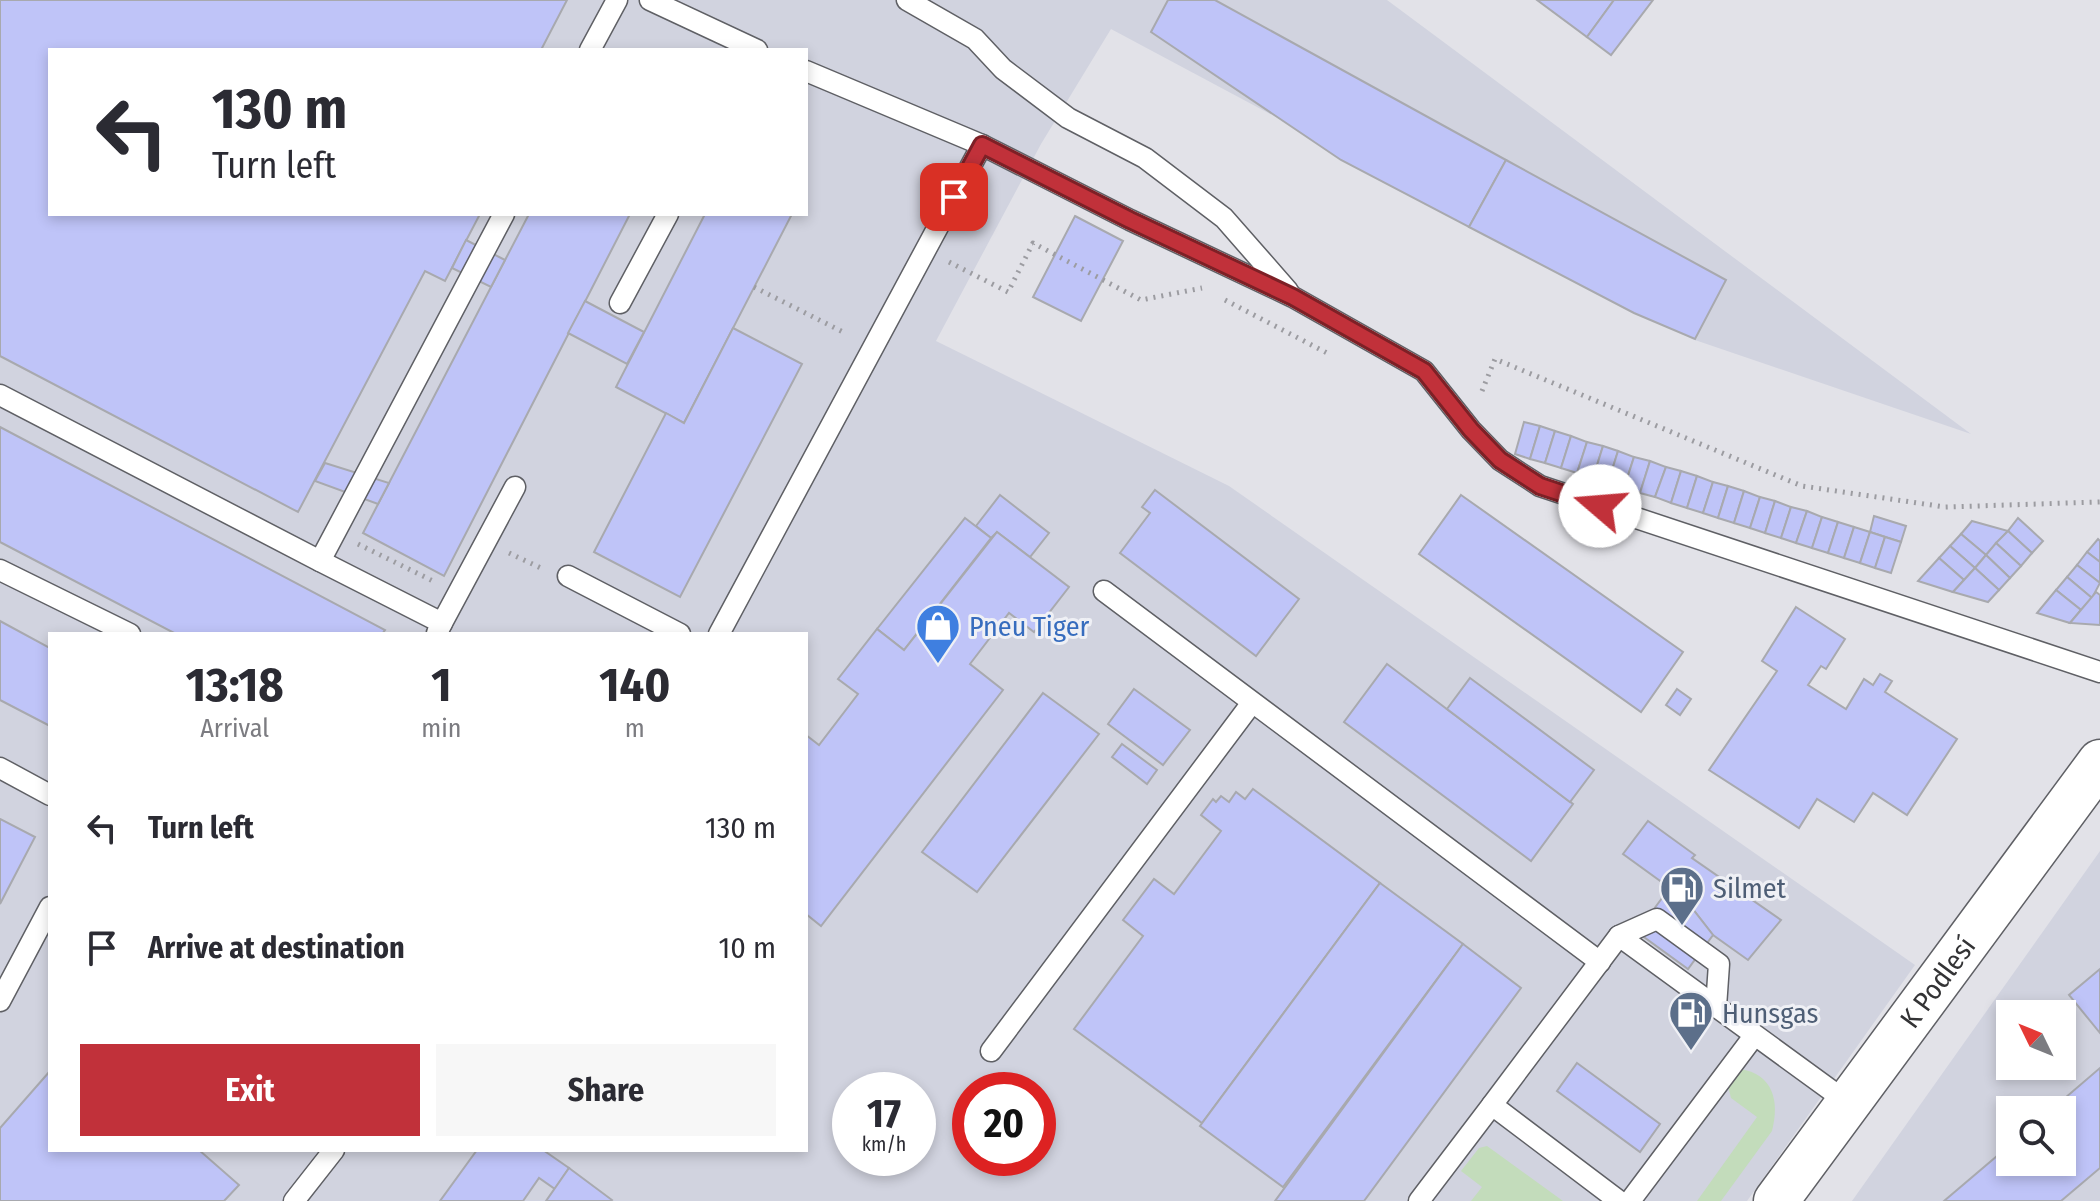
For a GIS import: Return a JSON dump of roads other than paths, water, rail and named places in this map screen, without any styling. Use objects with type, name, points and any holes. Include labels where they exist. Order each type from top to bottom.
[{"type":"street","name":"K Podlesí","points":[[1776,1201],[2100,762]]},
{"type":"lane","points":[[591,48],[617,0]]},
{"type":"lane","points":[[650,0],[753,48]]},
{"type":"lane","points":[[907,0],[975,39],[1003,69],[1068,118],[1145,158],[1224,218],[1293,297]]},
{"type":"lane","points":[[808,72],[982,145],[1293,297],[1424,371],[1471,430],[1500,460],[1540,486],[2100,672]]},
{"type":"lane","points":[[720,632],[982,145]]},
{"type":"lane","points":[[320,561],[503,216]]},
{"type":"lane","points":[[620,303],[667,216]]},
{"type":"lane","points":[[0,395],[320,561],[439,629],[515,487]]},
{"type":"lane","points":[[0,570],[126,632]]},
{"type":"lane","points":[[568,576],[676,632]]},
{"type":"lane","points":[[1104,591],[1251,704],[1600,962]]},
{"type":"lane","points":[[991,1051],[1251,704]]},
{"type":"lane","points":[[0,768],[48,794]]},
{"type":"lane","points":[[0,1001],[48,911]]},
{"type":"lane","points":[[1419,1201],[1619,936],[1657,919],[1719,964],[1716,1007]]},
{"type":"lane","points":[[1619,936],[1847,1102]]},
{"type":"lane","points":[[1630,1201],[1754,1036]]},
{"type":"lane","points":[[1492,1105],[1619,1201]]},
{"type":"lane","points":[[294,1201],[332,1152]]},
{"type":"place","name":"Pneu Tiger","points":[[938,665]]},
{"type":"place","name":"Silmet","points":[[1682,927]]},
{"type":"place","name":"Hunsgas","points":[[1691,1052]]}]
